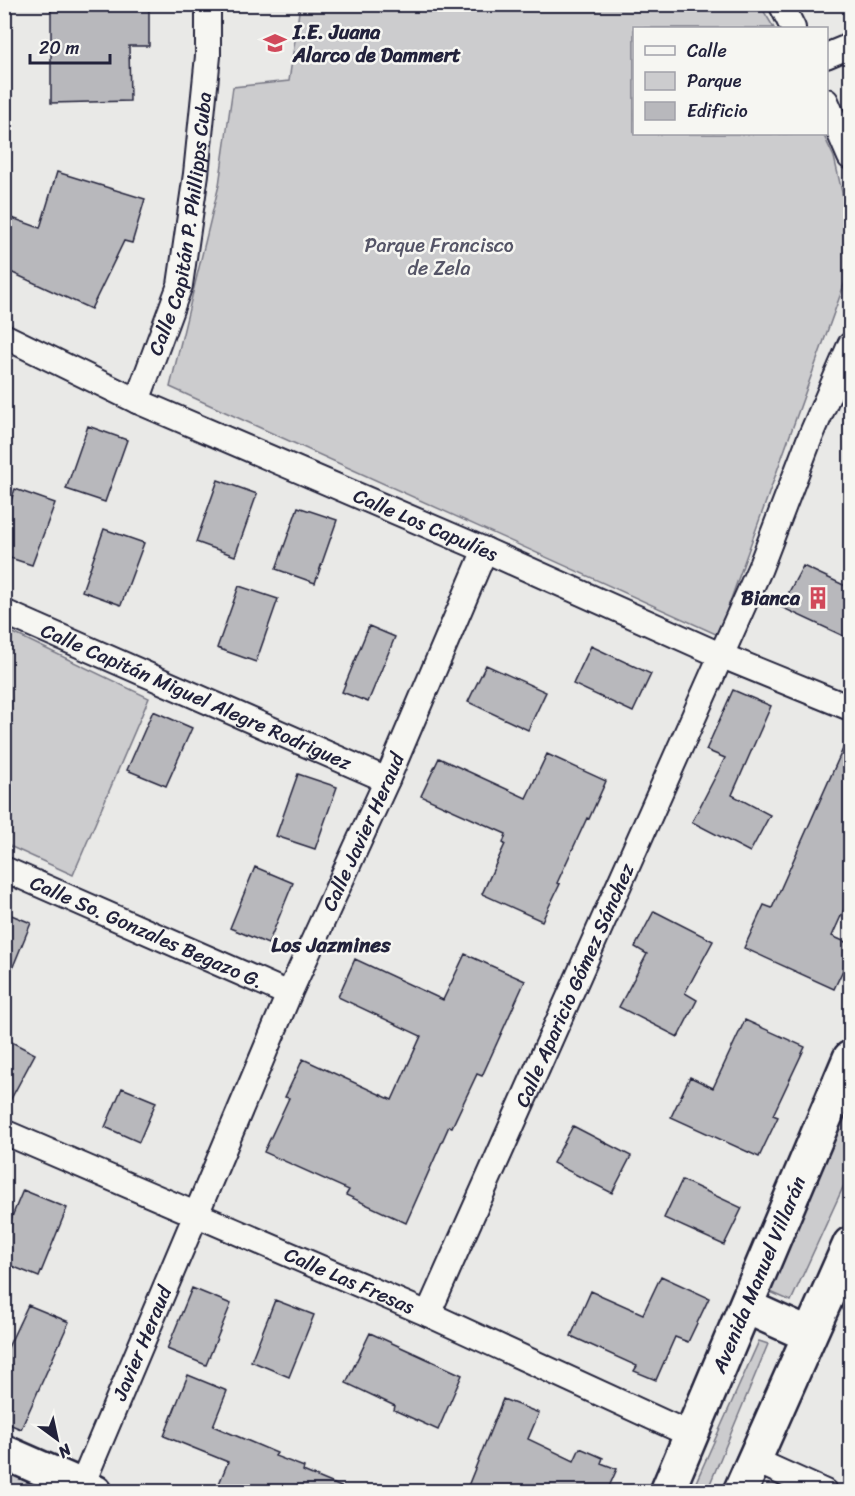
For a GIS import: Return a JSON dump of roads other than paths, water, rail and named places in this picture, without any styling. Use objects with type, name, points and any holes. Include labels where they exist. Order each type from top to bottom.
[{"type":"main road","name":"Avenida Manuel Villarán","points":[[667,1491],[747,1307],[850,1058]]},
{"type":"main road","points":[[740,1491],[850,1244]]},
{"type":"main road","points":[[747,1307],[809,1335]]},
{"type":"main road","points":[[4,1452],[88,1485]]},
{"type":"street","name":"Calle Capitán P. Phillipps Cuba","points":[[137,400],[180,285],[196,174],[208,56],[208,4]]},
{"type":"street","points":[[782,4],[793,27]]},
{"type":"street","points":[[828,55],[850,46]]},
{"type":"street","points":[[828,106],[850,157]]},
{"type":"street","name":"Calle Los Capulíes","points":[[4,336],[137,400],[485,550],[720,655],[850,708]]},
{"type":"street","name":"Calle Aparicio Gómez Sánchez","points":[[428,1314],[760,568],[809,440],[850,345]]},
{"type":"street","name":"Calle Javier Heraud","points":[[195,1213],[289,994],[387,780],[485,550]]},
{"type":"street","name":"Calle Capitán Miguel Alegre Rodriguez","points":[[4,612],[387,780]]},
{"type":"street","name":"Calle So. Gonzales Begazo G.","points":[[4,869],[289,994]]},
{"type":"street","name":"Calle Las Fresas","points":[[4,1132],[428,1314],[691,1436]]},
{"type":"street","name":"Javier Heraud","points":[[88,1485],[195,1213]]},
{"type":"street","points":[[754,1460],[825,1491]]},
{"type":"place","name":"I.E. Juana Alarco de Dammert","points":[[275,43]]},
{"type":"place","name":"Bianca","points":[[818,598]]},
{"type":"district","name":"Los Jazmines","points":[[331,945]]},
{"type":"park label","name":"Parque Francisco de Zela","points":[[439,256]]}]
